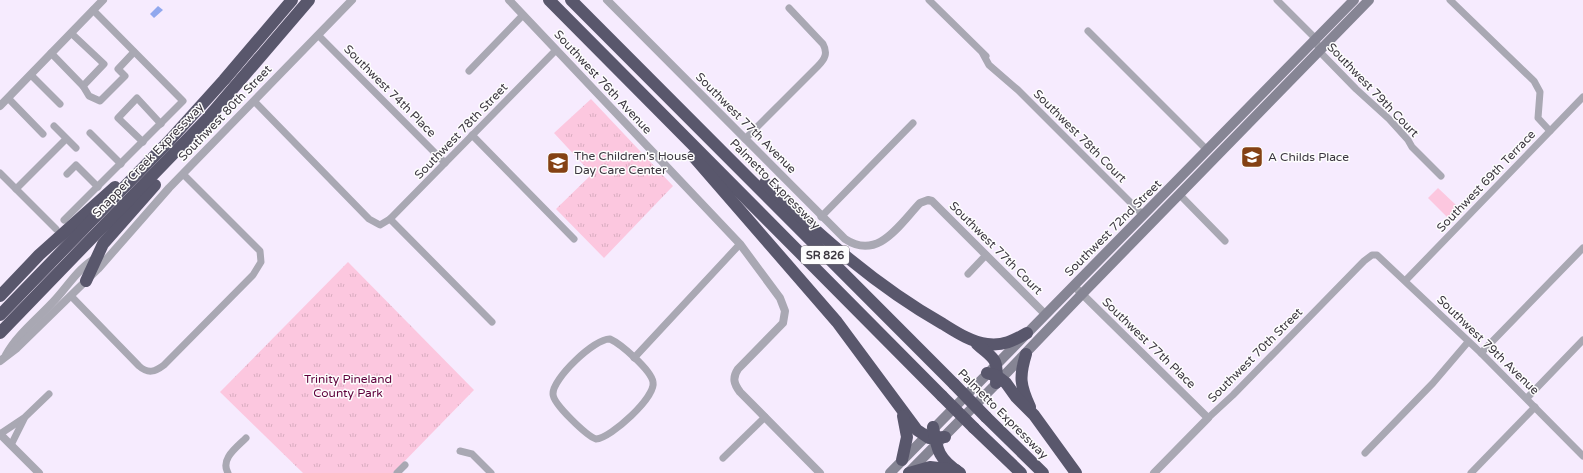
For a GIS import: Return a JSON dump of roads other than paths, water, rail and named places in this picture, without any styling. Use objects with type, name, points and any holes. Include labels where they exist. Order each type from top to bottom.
[{"type":"highway","name":"Snapper Creek Expressway","points":[[0,315],[169,141],[219,86],[292,0]]},
{"type":"highway","name":"Snapper Creek Expressway","points":[[0,334],[207,119],[309,0]]},
{"type":"highway","name":"SR 826","points":[[549,0],[942,396],[1021,473]]},
{"type":"highway","name":"Palmetto Expressway","points":[[571,0],[1043,473]]},
{"type":"highway","points":[[86,281],[106,240],[202,131],[207,119]]},
{"type":"highway","points":[[697,125],[722,142],[816,232],[843,255],[931,318],[975,341],[985,344],[1003,344],[1027,333]]},
{"type":"highway","points":[[687,139],[688,150],[837,322],[901,411],[934,437],[940,456],[959,472]]},
{"type":"highway","points":[[0,296],[39,255],[78,218],[169,141]]},
{"type":"highway","points":[[975,341],[991,354],[996,375],[1034,415],[1076,473]]},
{"type":"highway","points":[[1026,354],[1021,371],[1021,384],[1034,415]]},
{"type":"highway","points":[[901,411],[907,437],[902,460]]},
{"type":"highway","points":[[908,473],[930,467],[959,472]]},
{"type":"main road","name":"Southwest 72nd Street","points":[[890,473],[902,460],[934,437],[996,375],[1027,333],[1045,314],[1354,0]]},
{"type":"main road","name":"Southwest 72nd Street","points":[[908,473],[934,437],[996,375],[1026,354],[1082,294],[1369,0]]},
{"type":"main road","points":[[1143,215],[1151,223]]},
{"type":"main road","points":[[1045,314],[1054,324]]},
{"type":"street","points":[[0,106],[103,0]]},
{"type":"street","name":"Southwest 80th Street","points":[[3,358],[17,348],[112,255],[117,246],[183,174],[352,0]]},
{"type":"street","name":"Southwest 76th Avenue","points":[[509,0],[740,244],[778,294],[786,313],[784,321],[735,374],[734,381],[736,387],[765,417]]},
{"type":"street","name":"Southwest 77th Avenue","points":[[607,0],[821,217],[845,239],[853,244],[867,247],[875,245],[887,237],[920,204],[928,200]]},
{"type":"street","name":"Southwest 78th Court","points":[[929,0],[983,54],[989,65],[1018,90],[1143,215]]},
{"type":"street","name":"Southwest 79th Court","points":[[1277,0],[1316,39],[1319,51],[1388,119],[1412,147],[1442,176]]},
{"type":"street","points":[[1450,0],[1534,81],[1540,92],[1538,118],[1550,131]]},
{"type":"street","points":[[745,139],[821,64],[825,57],[826,50],[820,40],[788,8]]},
{"type":"street","points":[[64,220],[183,101],[93,10]]},
{"type":"street","points":[[469,71],[523,15]]},
{"type":"street","points":[[1088,31],[1207,150]]},
{"type":"street","points":[[71,33],[104,64],[84,86]]},
{"type":"street","name":"Southwest 74th Place","points":[[318,35],[445,163]]},
{"type":"street","name":"Southwest 78th Street","points":[[254,101],[369,219],[380,225],[390,219],[556,50]]},
{"type":"street","points":[[51,53],[84,86],[89,96],[100,101],[125,76],[118,69],[134,52]]},
{"type":"street","points":[[30,75],[60,104]]},
{"type":"street","name":"Southwest 69th Terrace","points":[[1406,280],[1583,97]]},
{"type":"street","points":[[8,98],[43,134]]},
{"type":"street","points":[[143,142],[118,118],[137,98],[161,124]]},
{"type":"street","points":[[821,217],[913,123]]},
{"type":"street","points":[[54,126],[76,148]]},
{"type":"street","points":[[90,133],[121,164]]},
{"type":"street","points":[[472,135],[574,239]]},
{"type":"street","points":[[16,189],[66,139]]},
{"type":"street","points":[[67,174],[76,165],[98,187]]},
{"type":"street","points":[[0,173],[56,229]]},
{"type":"street","points":[[71,296],[139,366],[146,371],[153,372],[164,365],[253,275],[260,266],[262,259],[257,248],[183,174]]},
{"type":"street","points":[[1179,194],[1225,241]]},
{"type":"street","name":"Southwest 77th Court","points":[[928,200],[937,205],[1045,314]]},
{"type":"street","points":[[390,219],[492,322]]},
{"type":"street","points":[[634,358],[740,244]]},
{"type":"street","name":"Southwest 80th Street","points":[[3,358],[12,344],[52,303],[84,266],[117,246]]},
{"type":"street","points":[[1481,353],[1583,248]]},
{"type":"street","name":"Southwest 79th Avenue","points":[[1374,254],[1380,256],[1406,280],[1527,398],[1583,456]]},
{"type":"street","name":"Southwest 70th Street","points":[[1154,473],[1247,381],[1364,261],[1374,254]]},
{"type":"street","points":[[968,274],[986,255]]},
{"type":"street","name":"Southwest 77th Place","points":[[1074,286],[1208,418]]},
{"type":"street","points":[[602,340],[612,340],[634,358],[652,378],[652,390],[647,398],[618,427],[600,439],[595,439],[561,407],[553,396],[554,387],[557,381],[590,348],[602,340]]},
{"type":"street","points":[[1527,398],[1583,340]]},
{"type":"street","points":[[1365,453],[1433,382],[1468,342]]},
{"type":"street","points":[[39,473],[0,434],[24,418],[49,394]]},
{"type":"street","points":[[1471,473],[1535,407]]},
{"type":"street","points":[[723,458],[765,417],[820,473]]},
{"type":"street","points":[[11,445],[24,418]]},
{"type":"street","points":[[13,424],[18,430]]},
{"type":"street","points":[[227,470],[229,456],[246,438]]},
{"type":"street","points":[[460,451],[472,454],[491,473]]},
{"type":"street","points":[[397,473],[405,465]]},
{"type":"water","points":[[158,6],[163,10],[154,18],[150,14]]},
{"type":"place","name":"A Childs Place","points":[[1252,157]]},
{"type":"place","name":"The Children's House Day Care Center","points":[[558,163]]},
{"type":"park label","name":"Trinity Pineland County Park","points":[[348,386]]}]
